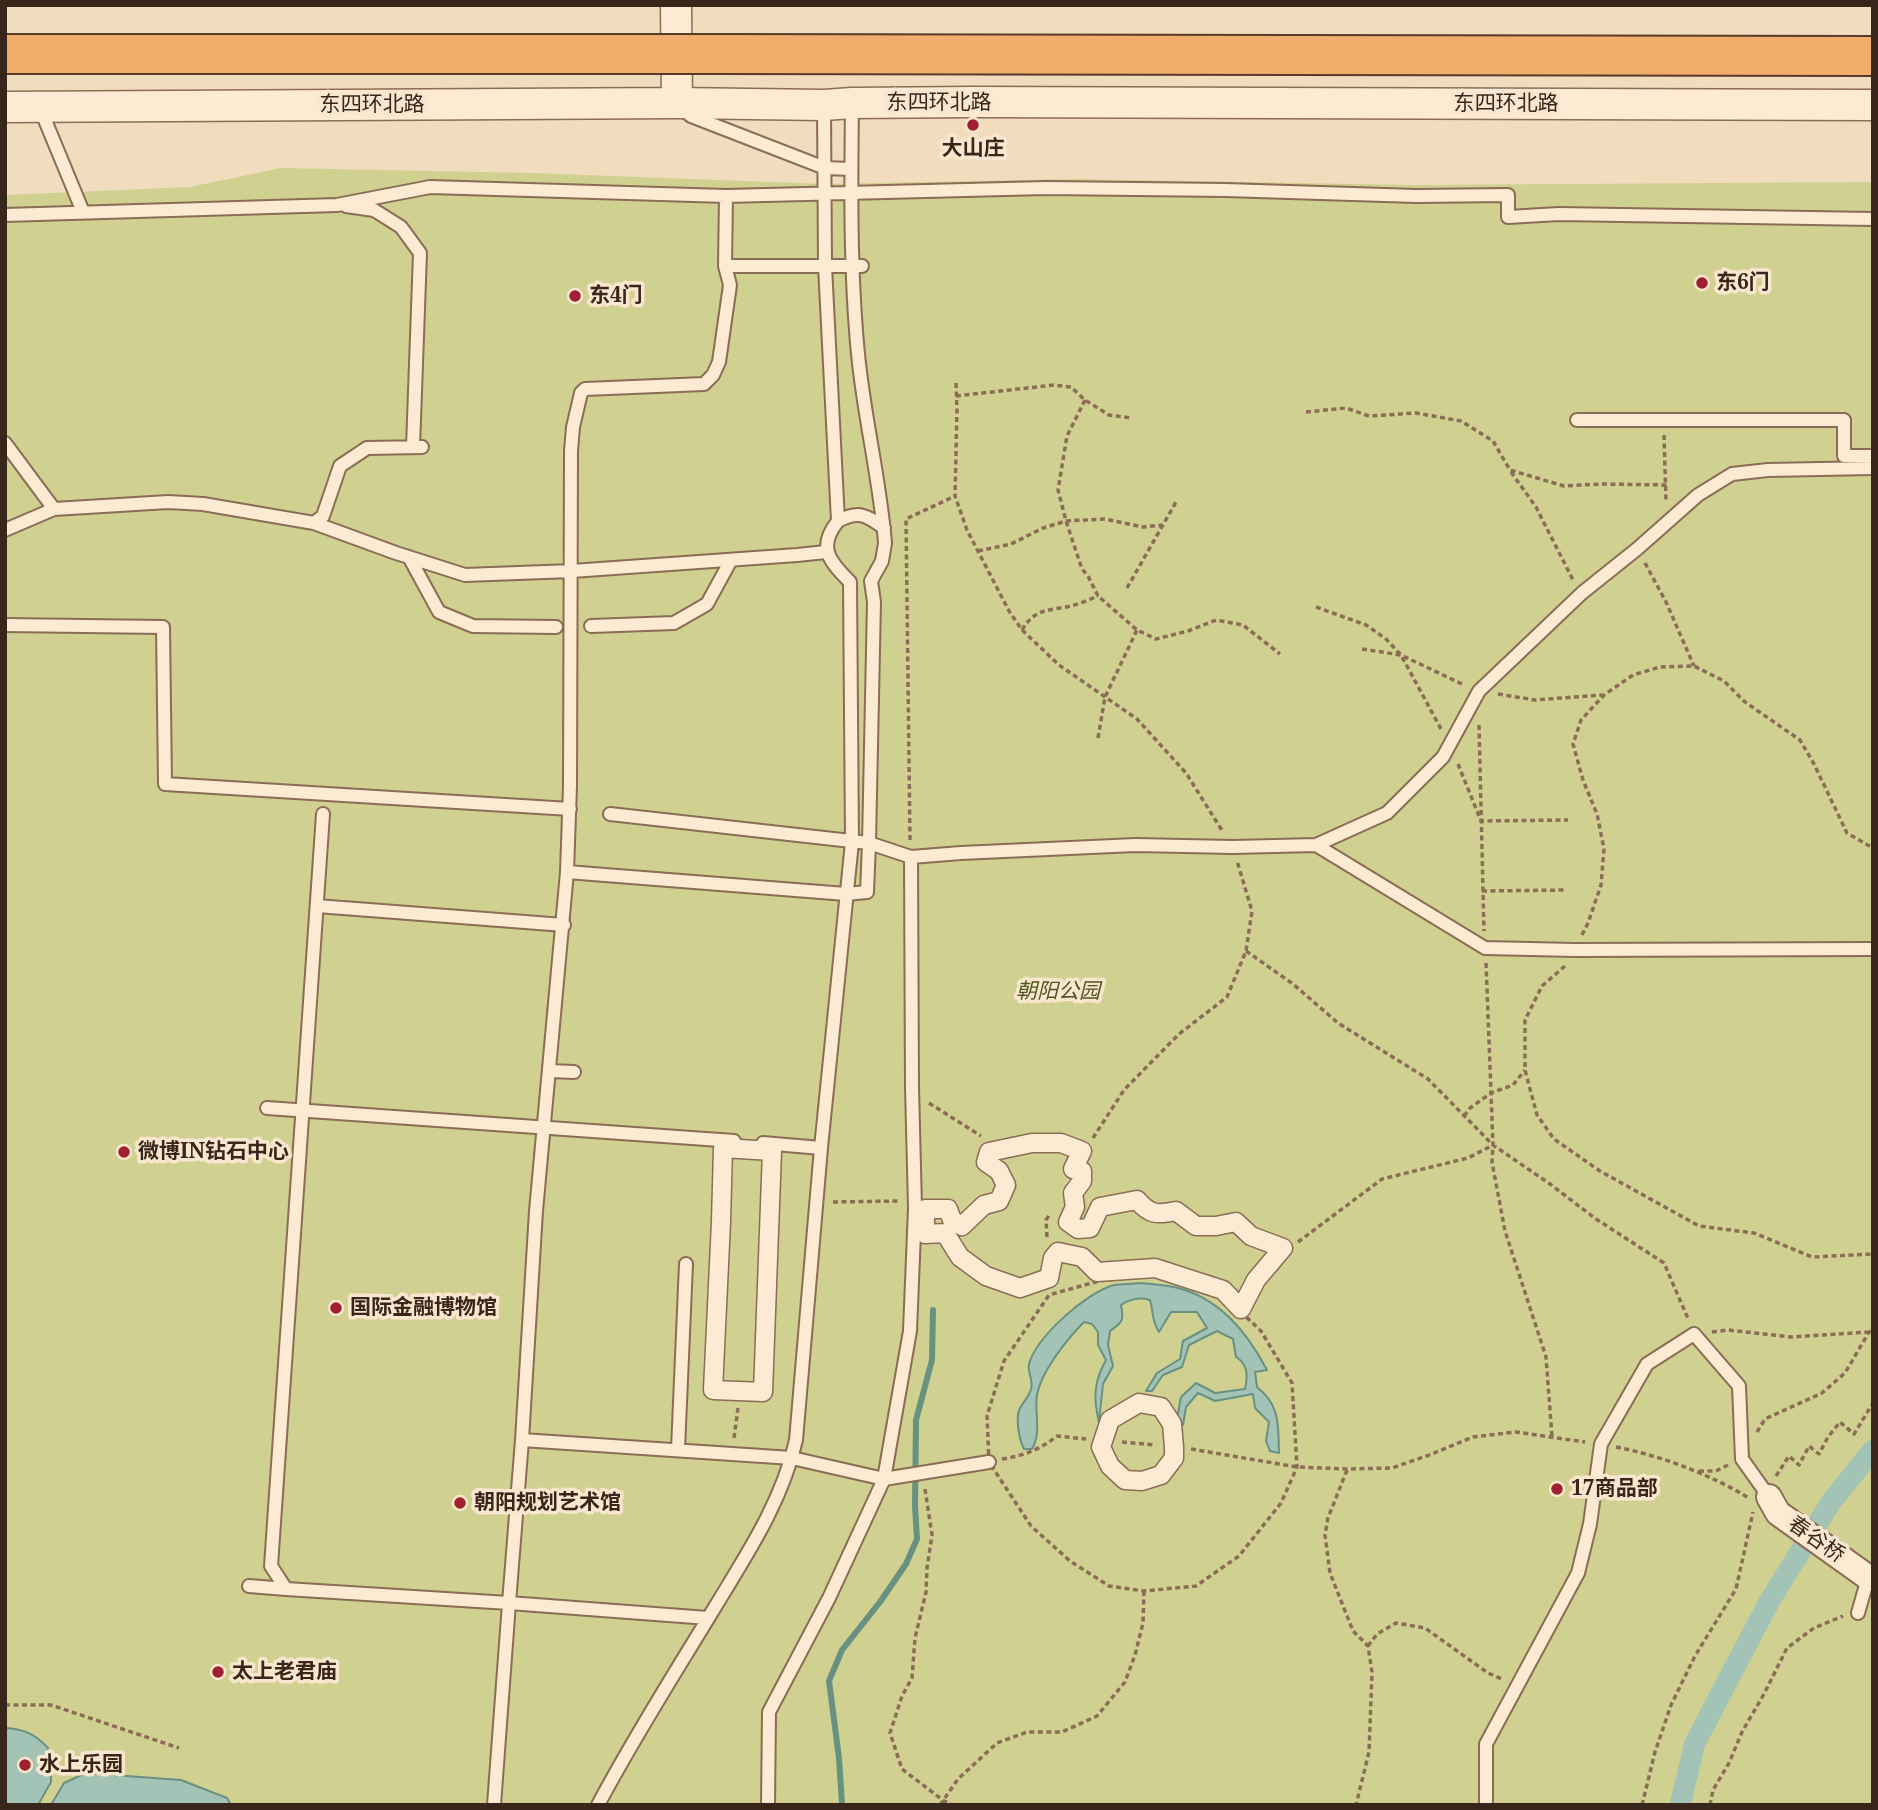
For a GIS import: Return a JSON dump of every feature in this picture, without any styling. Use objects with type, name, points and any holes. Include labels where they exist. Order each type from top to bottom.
[{"type":"highway","points":[[5,54],[1873,56]]},
{"type":"street","points":[[676,5],[677,103]]},
{"type":"street","name":"东四环北路","points":[[5,107],[677,103],[1873,105]]},
{"type":"street","points":[[1032,1143],[1061,1143],[1082,1151],[1073,1169],[1082,1171],[1082,1181],[1073,1193],[1075,1207],[1068,1222],[1078,1229],[1090,1228],[1100,1207],[1137,1200],[1145,1210],[1159,1214],[1176,1211],[1196,1226],[1236,1222],[1251,1236],[1283,1248],[1256,1280],[1241,1309],[1223,1290],[1155,1268],[1097,1272],[1082,1257],[1058,1252],[1053,1258],[1049,1278],[1020,1288],[986,1276],[960,1257],[945,1233],[925,1234],[925,1209],[948,1209],[952,1220],[962,1226],[984,1205],[999,1201],[1006,1185],[999,1171],[986,1162],[989,1152],[1011,1149],[1032,1143]]},
{"type":"street","points":[[723,1148],[772,1151],[763,1392],[739,1391],[713,1390],[723,1148]]},
{"type":"street","points":[[1139,1402],[1161,1407],[1172,1424],[1174,1458],[1161,1475],[1142,1481],[1125,1480],[1110,1466],[1101,1447],[1102,1441],[1110,1420],[1139,1402]]},
{"type":"street","name":"春谷桥","points":[[1767,1502],[1865,1572]]},
{"type":"lane","points":[[677,103],[691,116],[825,168],[851,169]]},
{"type":"lane","points":[[838,104],[825,168],[825,266],[838,521]]},
{"type":"lane","points":[[568,872],[846,894],[867,892],[874,602],[871,581],[882,561],[885,543],[858,355],[857,266],[851,169],[838,104]]},
{"type":"lane","points":[[40,107],[83,212]]},
{"type":"lane","points":[[337,205],[430,187],[726,196],[1076,188],[1416,196],[1508,195],[1508,217],[1559,214],[1873,219]]},
{"type":"lane","points":[[494,1805],[543,1128],[568,872],[573,427],[581,393],[585,389],[704,384],[713,375],[719,362],[730,285],[725,266],[726,196]]},
{"type":"lane","points":[[5,215],[337,205],[374,210],[401,228],[420,253],[417,447],[367,448],[340,466],[323,516],[314,523]]},
{"type":"lane","points":[[725,266],[857,266]]},
{"type":"lane","points":[[1577,420],[1844,420],[1844,456],[1873,456]]},
{"type":"lane","points":[[5,443],[54,509]]},
{"type":"lane","points":[[610,814],[869,843],[911,857],[1135,845],[1316,845],[1387,813],[1443,757],[1479,691],[1582,593],[1698,495],[1732,474],[1768,470],[1873,468]]},
{"type":"lane","points":[[5,530],[54,509],[167,502],[199,503],[314,523],[465,575],[572,571],[826,552]]},
{"type":"lane","points":[[871,581],[850,582],[835,567],[826,552],[829,532],[838,521],[851,514],[867,516],[884,528]]},
{"type":"lane","points":[[409,557],[439,612],[473,626],[556,627]]},
{"type":"lane","points":[[591,626],[674,624],[707,604],[732,560]]},
{"type":"lane","points":[[598,1805],[622,1760],[766,1522],[792,1458],[796,1440],[821,1147],[852,842],[850,582]]},
{"type":"lane","points":[[5,625],[163,627],[165,784],[570,809]]},
{"type":"lane","points":[[286,1588],[271,1566],[323,814]]},
{"type":"lane","points":[[1316,845],[1485,948],[1873,949]]},
{"type":"lane","points":[[768,1805],[769,1712],[829,1598],[884,1479],[910,1331],[915,1199],[911,857]]},
{"type":"lane","points":[[317,906],[564,925]]},
{"type":"lane","points":[[550,1071],[574,1072]]},
{"type":"lane","points":[[267,1108],[821,1147]]},
{"type":"lane","points":[[678,1450],[686,1264]]},
{"type":"lane","points":[[1486,1805],[1486,1744],[1578,1573],[1590,1524],[1601,1444],[1647,1364],[1694,1334],[1739,1386],[1742,1460],[1767,1502]]},
{"type":"lane","points":[[522,1440],[792,1458],[884,1479],[989,1462]]},
{"type":"lane","points":[[1858,1613],[1865,1572]]},
{"type":"lane","points":[[248,1586],[708,1618]]},
{"type":"path","points":[[956,396],[1054,385],[1071,387],[1085,400],[1109,415],[1132,418]]},
{"type":"path","points":[[1085,400],[1067,436],[1058,490],[1082,569],[1098,596],[1137,630],[1156,639],[1216,620],[1243,625],[1280,654]]},
{"type":"path","points":[[1306,412],[1346,408],[1369,416],[1416,413],[1461,421],[1493,441],[1536,507],[1567,571],[1582,593]]},
{"type":"path","points":[[1664,419],[1666,524]]},
{"type":"path","points":[[1510,470],[1564,486],[1667,485]]},
{"type":"path","points":[[911,857],[906,519],[955,496]]},
{"type":"path","points":[[1127,588],[1176,502]]},
{"type":"path","points":[[978,551],[1011,544],[1043,528],[1066,521],[1105,519],[1143,527],[1163,525]]},
{"type":"path","points":[[1637,549],[1666,603],[1694,666]]},
{"type":"path","points":[[1022,630],[1028,620],[1045,610],[1074,606],[1098,596]]},
{"type":"path","points":[[1098,738],[1105,697],[1137,630]]},
{"type":"path","points":[[1362,649],[1401,655],[1479,691],[1535,700],[1604,695]]},
{"type":"path","points":[[1479,691],[1482,891],[1492,1162],[1505,1231],[1546,1357],[1552,1437]]},
{"type":"path","points":[[1482,891],[1567,890]]},
{"type":"path","points":[[1246,951],[1293,984],[1338,1023],[1428,1079],[1493,1145],[1596,1219],[1664,1263],[1694,1334],[1728,1331],[1791,1337],[1871,1331]]},
{"type":"path","points":[[1464,1116],[1470,1108],[1491,1093],[1513,1086],[1525,1070]]},
{"type":"path","points":[[912,1087],[929,1103],[975,1133],[1011,1149]]},
{"type":"path","points":[[1298,1242],[1382,1179],[1468,1158],[1493,1145]]},
{"type":"path","points":[[816,1203],[890,1203],[915,1199]]},
{"type":"path","points":[[1156,1274],[1218,1294],[1240,1311],[1261,1331],[1292,1382],[1297,1467],[1281,1503],[1239,1556],[1196,1586],[1144,1591],[1109,1586],[1070,1560],[1031,1526],[989,1462],[987,1416],[1004,1361],[1049,1295],[1099,1281],[1156,1274]]},
{"type":"path","points":[[1240,1311],[1246,1302]]},
{"type":"path","points":[[1697,1472],[1716,1471],[1742,1460],[1765,1419],[1822,1393],[1845,1373],[1871,1331]]},
{"type":"path","points":[[733,1454],[739,1391]]},
{"type":"path","points":[[1642,1805],[1655,1752],[1671,1705],[1695,1657],[1735,1589],[1752,1516],[1767,1502],[1788,1456],[1799,1465],[1809,1446],[1819,1454],[1840,1422],[1854,1434],[1873,1403]]},
{"type":"path","points":[[1020,1456],[1046,1445],[1057,1436],[1174,1447],[1297,1467],[1392,1468],[1473,1437],[1516,1432],[1634,1451],[1697,1472],[1767,1502]]},
{"type":"path","points":[[1347,1469],[1328,1518],[1325,1535],[1330,1573],[1353,1631],[1368,1646],[1372,1672],[1369,1752],[1356,1805]]},
{"type":"path","points":[[924,1473],[932,1535],[926,1592],[915,1638],[912,1678],[902,1696],[890,1733],[902,1769],[942,1803],[953,1805]]},
{"type":"path","points":[[942,1803],[958,1779],[997,1743],[1027,1732],[1062,1732],[1097,1716],[1125,1682],[1143,1623],[1144,1591]]},
{"type":"path","points":[[1710,1805],[1713,1790],[1787,1648],[1814,1628],[1858,1613]]},
{"type":"path","points":[[1368,1646],[1377,1634],[1396,1623],[1425,1628],[1488,1673],[1518,1686]]},
{"type":"path","points":[[5,1705],[51,1705],[178,1748]]},
{"type":"green space","name":"朝阳公园","points":[[281,168],[532,173],[825,184],[1076,179],[1412,185],[1873,182],[1873,1805],[5,1805],[5,195],[190,187]]},
{"type":"shaded area","points":[[1141,1283],[1174,1287],[1205,1299],[1241,1330],[1267,1370],[1255,1372],[1257,1387],[1265,1394],[1277,1417],[1279,1453],[1270,1451],[1266,1441],[1269,1422],[1255,1408],[1253,1394],[1215,1401],[1198,1393],[1186,1407],[1183,1425],[1177,1419],[1181,1397],[1196,1383],[1215,1393],[1245,1389],[1246,1371],[1243,1363],[1236,1357],[1233,1339],[1217,1331],[1189,1345],[1182,1367],[1163,1375],[1152,1391],[1146,1391],[1157,1373],[1180,1359],[1183,1341],[1207,1328],[1197,1312],[1171,1312],[1159,1332],[1150,1300],[1143,1299],[1131,1300],[1121,1305],[1122,1320],[1110,1331],[1108,1345],[1113,1366],[1103,1384],[1099,1422],[1096,1390],[1106,1360],[1098,1345],[1098,1332],[1092,1324],[1084,1322],[1049,1366],[1039,1386],[1035,1443],[1032,1449],[1024,1449],[1018,1417],[1032,1386],[1029,1364],[1042,1341],[1064,1317],[1090,1296],[1114,1285]]},
{"type":"shaded area","name":"水上乐园","points":[[5,1728],[29,1733],[48,1748],[45,1760],[47,1770],[51,1773],[51,1782],[38,1805],[5,1805]]},
{"type":"shaded area","points":[[86,1773],[181,1780],[227,1798],[231,1805],[51,1805],[64,1783]]},
{"type":"waterway","points":[[842,1805],[829,1681],[842,1650],[906,1564],[917,1539],[916,1420],[932,1360],[933,1310]]},
{"type":"waterway","points":[[1680,1805],[1695,1743],[1769,1602],[1831,1502],[1873,1450]]},
{"type":"place","name":"大山庄","points":[[973,125]]},
{"type":"place","name":"东6门","points":[[1702,283]]},
{"type":"place","name":"东4门","points":[[575,296]]},
{"type":"place","name":"微博IN钻石中心","points":[[124,1152]]},
{"type":"place","name":"国际金融博物馆","points":[[336,1308]]},
{"type":"place","name":"17商品部","points":[[1557,1489]]},
{"type":"place","name":"朝阳规划艺术馆","points":[[460,1503]]},
{"type":"place","name":"太上老君庙","points":[[218,1672]]},
{"type":"place","name":"水上乐园","points":[[25,1765]]}]
